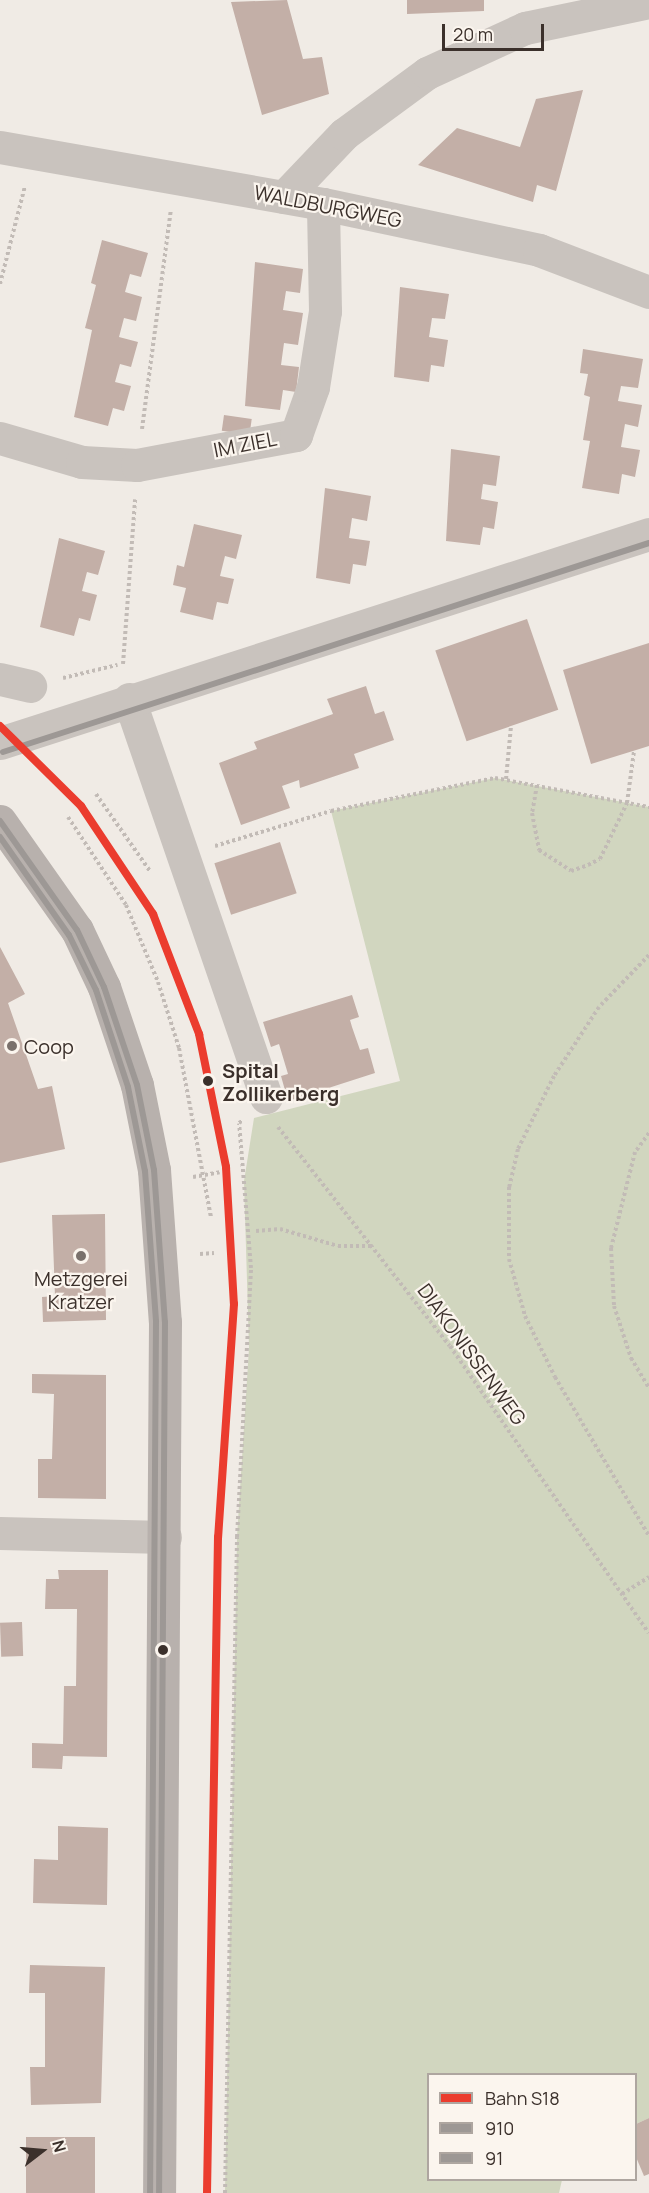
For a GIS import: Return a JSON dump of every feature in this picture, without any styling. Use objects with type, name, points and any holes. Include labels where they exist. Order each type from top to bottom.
[{"type":"main road","points":[[0,821],[77,930],[105,987],[137,1085],[154,1170],[161,1239],[165,1537],[159,2193]]},
{"type":"street","points":[[284,197],[344,134],[427,73],[525,28],[649,2]]},
{"type":"street","name":"WALDBURGWEG","points":[[0,147],[323,204],[539,250],[649,292]]},
{"type":"street","name":"IM ZIEL","points":[[0,438],[82,462],[137,465],[296,435],[313,387],[325,311],[323,204]]},
{"type":"street","points":[[0,743],[129,699],[649,534]]},
{"type":"street","points":[[129,699],[186,856],[266,1097]]},
{"type":"street","points":[[0,1533],[165,1537]]},
{"type":"path","points":[[0,284],[33,153]]},
{"type":"path","points":[[15,683],[123,664],[137,465],[175,177]]},
{"type":"path","points":[[506,779],[511,726]]},
{"type":"path","points":[[537,785],[532,813],[539,850],[571,871],[600,859],[627,802],[634,751]]},
{"type":"path","points":[[186,856],[331,811],[506,779],[649,807]]},
{"type":"path","points":[[96,794],[158,882]]},
{"type":"path","points":[[68,817],[136,926],[179,1048],[207,1175],[211,1218]]},
{"type":"path","points":[[649,955],[599,1007],[554,1076],[518,1149],[508,1199],[508,1258],[525,1316],[649,1536]]},
{"type":"path","points":[[225,2193],[237,1537],[251,1268],[239,1124],[266,1097]]},
{"type":"path","name":"DIAKONISSENWEG","points":[[266,1097],[279,1130],[450,1346],[649,1633]]},
{"type":"path","points":[[649,1133],[635,1152],[611,1248],[614,1306],[631,1358],[649,1388]]},
{"type":"path","points":[[193,1177],[220,1172]]},
{"type":"path","points":[[256,1231],[280,1229],[338,1246],[372,1246]]},
{"type":"path","points":[[200,1254],[214,1252]]},
{"type":"path","points":[[622,1594],[649,1577]]},
{"type":"green space","points":[[495,778],[649,807],[649,2118],[637,2124],[637,2073],[427,2073],[427,2181],[562,2181],[559,2193],[225,2193],[237,1537],[249,1348],[244,1181],[254,1118],[400,1081],[331,811]]},
{"type":"building","points":[[287,0],[303,59],[322,57],[329,94],[262,115],[231,2]]},
{"type":"building","points":[[407,0],[484,0],[484,11],[407,14]]},
{"type":"building","points":[[583,90],[556,191],[537,185],[533,202],[418,165],[457,128],[520,147],[536,99]]},
{"type":"building","points":[[102,240],[148,253],[141,277],[130,274],[125,292],[142,297],[136,321],[124,318],[119,337],[138,342],[131,367],[120,364],[115,382],[131,386],[124,411],[113,408],[108,426],[74,417],[92,330],[85,328],[96,285],[91,283]]},
{"type":"building","points":[[255,262],[303,269],[300,293],[286,291],[283,310],[303,313],[298,345],[284,343],[281,365],[299,367],[296,392],[283,390],[280,410],[245,406]]},
{"type":"building","points":[[400,287],[449,294],[445,319],[432,318],[429,337],[448,340],[444,367],[431,365],[429,382],[394,377]]},
{"type":"building","points":[[583,349],[643,359],[638,388],[621,386],[618,401],[642,405],[638,427],[625,424],[621,447],[640,450],[635,477],[622,474],[619,494],[582,488],[590,441],[583,440],[590,397],[584,395],[588,374],[580,373]]},
{"type":"building","points":[[224,415],[252,419],[250,435],[222,431]]},
{"type":"building","points":[[451,449],[500,456],[496,486],[483,484],[481,499],[498,502],[494,529],[483,527],[480,545],[446,541]]},
{"type":"building","points":[[325,488],[371,496],[367,521],[352,518],[349,538],[370,541],[366,566],[353,564],[350,584],[316,578]]},
{"type":"building","points":[[194,524],[242,535],[236,559],[225,556],[220,576],[234,579],[228,604],[217,602],[213,620],[180,612],[186,588],[173,585],[177,565],[184,567]]},
{"type":"building","points":[[59,538],[105,551],[98,575],[87,572],[82,591],[97,595],[90,621],[79,618],[74,636],[40,627]]},
{"type":"building","points":[[527,619],[558,710],[467,741],[435,651]]},
{"type":"building","points":[[649,643],[649,746],[591,764],[563,670]]},
{"type":"building","points":[[366,686],[375,714],[384,711],[394,740],[354,754],[359,768],[300,788],[299,780],[282,786],[290,808],[241,825],[219,763],[257,749],[254,742],[333,714],[327,699]]},
{"type":"building","points":[[280,842],[297,893],[231,915],[214,863]]},
{"type":"building","points":[[0,947],[25,994],[8,1003],[38,1089],[52,1086],[65,1149],[0,1163]]},
{"type":"building","points":[[352,995],[359,1017],[350,1020],[352,1027],[360,1050],[368,1048],[375,1073],[288,1101],[281,1076],[288,1074],[279,1044],[271,1047],[263,1022]]},
{"type":"building","name":"Metzgerei Kratzer","points":[[105,1214],[106,1320],[43,1322],[42,1297],[55,1296],[52,1215]]},
{"type":"building","points":[[32,1374],[106,1375],[106,1499],[38,1498],[38,1459],[52,1459],[54,1394],[32,1393]]},
{"type":"building","points":[[58,1570],[108,1570],[107,1757],[63,1756],[62,1769],[32,1768],[32,1743],[63,1744],[64,1686],[76,1686],[77,1609],[45,1609],[46,1579],[59,1579]]},
{"type":"building","points":[[22,1622],[23,1656],[1,1657],[0,1623]]},
{"type":"building","points":[[58,1826],[108,1828],[107,1905],[33,1903],[34,1859],[58,1860]]},
{"type":"building","points":[[30,1965],[105,1967],[101,2103],[31,2105],[30,2067],[45,2067],[45,1993],[29,1993]]},
{"type":"building","points":[[649,2118],[649,2174],[644,2176],[637,2159],[637,2124]]},
{"type":"building","points":[[26,2137],[95,2137],[95,2193],[26,2193]]},
{"type":"rail line","name":"S18","points":[[0,726],[81,806],[153,914],[199,1034],[226,1167],[234,1304],[218,1537],[207,2193]]},
{"type":"transit line","name":"91","points":[[3,752],[649,543]]},
{"type":"transit line","name":"910","points":[[0,821],[77,930],[104,987],[137,1085],[154,1170],[165,1322],[159,2193]]},
{"type":"transit line","name":"91","points":[[0,837],[69,935],[96,990],[128,1087],[145,1171],[156,1322],[150,2193]]},
{"type":"place","name":"Coop","points":[[12,1046]]},
{"type":"place","name":"Spital Zollikerberg","points":[[208,1081]]},
{"type":"place","name":"Metzgerei Kratzer","points":[[81,1256]]}]
